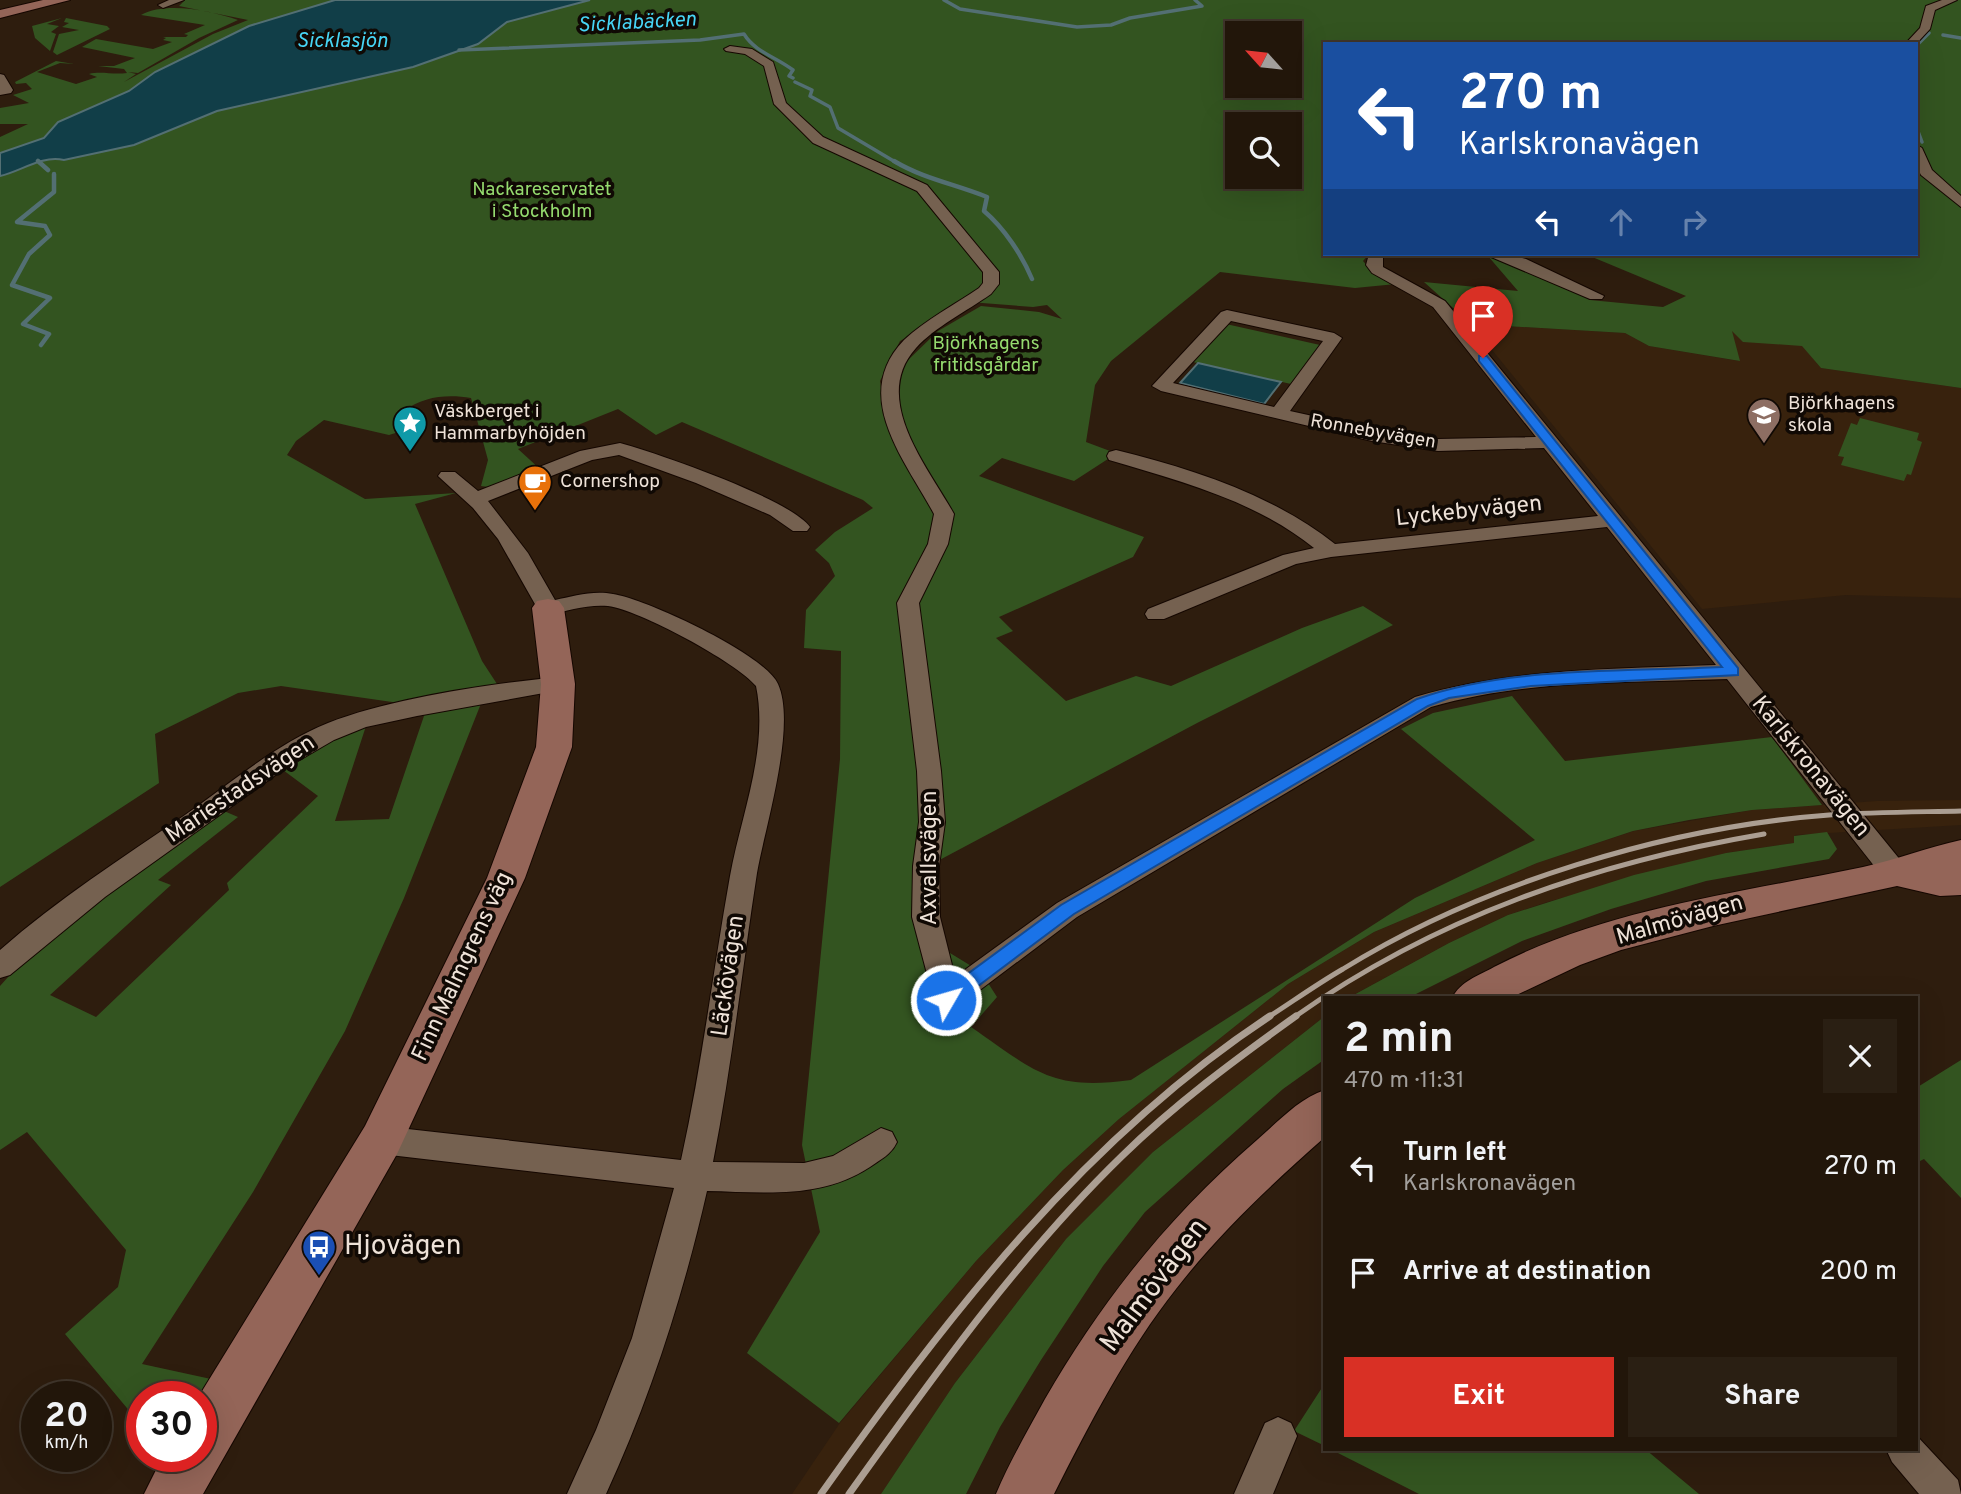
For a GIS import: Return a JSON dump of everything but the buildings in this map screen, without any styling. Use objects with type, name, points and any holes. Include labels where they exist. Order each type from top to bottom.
[{"type":"street","points":[[0,13],[55,0]]},
{"type":"street","points":[[0,13],[63,0]]},
{"type":"street","points":[[163,5],[179,0]]},
{"type":"street","points":[[1912,42],[1925,29],[1930,8],[1952,0]]},
{"type":"street","name":"Axvallsvägen","points":[[730,49],[748,51],[769,64],[780,104],[818,140],[922,188],[991,272],[991,284],[985,291],[930,327],[906,349],[892,368],[889,390],[888,407],[895,425],[944,514],[939,544],[908,603],[929,771],[932,822],[926,866],[926,917],[946,1000],[1067,910],[1423,702],[1446,694],[1531,681],[1733,671]]},
{"type":"street","points":[[0,77],[7,90],[0,91]]},
{"type":"street","points":[[1918,153],[1926,172],[1961,203]]},
{"type":"street","name":"Karlskronavägen","points":[[1376,256],[1374,265],[1377,270],[1439,304],[1896,874]]},
{"type":"street","points":[[1498,256],[1521,262],[1596,296]]},
{"type":"street","name":"Ronnebyvägen","points":[[1279,413],[1334,338],[1227,315],[1161,386],[1372,435],[1438,445],[1552,442]]},
{"type":"street","points":[[476,499],[587,455],[620,449],[703,479],[777,511],[800,527]]},
{"type":"street","points":[[1116,456],[1264,508],[1295,522],[1331,551]]},
{"type":"street","name":"Finn Malmgrens väg","points":[[217,1417],[381,1140],[506,878],[554,747],[558,684],[548,608],[518,550],[476,499],[448,476]]},
{"type":"street","name":"Lyckebyvägen","points":[[1156,614],[1290,559],[1331,551],[1611,521]]},
{"type":"street","name":"Läckövägen","points":[[548,608],[611,600],[635,607],[734,657],[766,682],[771,731],[744,872],[717,1063],[694,1176],[657,1318],[611,1444],[586,1494]]},
{"type":"street","name":"Mariestadsvägen","points":[[0,967],[35,934],[117,875],[275,764],[325,734],[365,720],[507,689],[558,684]]},
{"type":"street","name":"Malmövägen","points":[[1490,993],[1532,966],[1686,916],[1896,874],[1961,854]]},
{"type":"street","name":"Malmövägen","points":[[1896,874],[1940,882],[1961,881]]},
{"type":"street","name":"Malmövägen","points":[[1024,1494],[1066,1414],[1115,1333],[1179,1247],[1222,1200],[1323,1111]]},
{"type":"street","points":[[381,1140],[694,1176],[804,1178],[841,1168],[881,1142]]},
{"type":"street","points":[[1252,1494],[1279,1436]]},
{"type":"street","points":[[1907,1451],[1944,1494]]},
{"type":"street","points":[[172,1494],[185,1472]]},
{"type":"shaded area","name":"Björkhagens skola","points":[[1471,324],[1625,333],[1649,346],[1739,361],[1731,331],[1798,340],[1821,368],[1961,388],[1961,598],[1846,595],[1702,609]]},
{"type":"shaded area","points":[[1961,800],[1961,825],[1795,835],[1794,843],[1726,853],[1508,915],[1449,943],[1352,996],[1323,996],[1323,1018],[1153,1152],[1066,1239],[955,1383],[881,1494],[792,1494],[840,1423],[976,1261],[1063,1170],[1119,1119],[1288,984],[1374,932],[1537,863],[1634,831],[1752,810],[1877,801]]},
{"type":"green space","points":[[185,0],[354,0],[277,23],[249,26],[155,72],[129,91],[58,122],[45,138],[0,153],[0,137],[28,124],[0,124],[0,108],[29,103],[13,95],[32,89],[26,83],[15,82],[56,61],[74,64],[60,63],[37,72],[76,84],[97,77],[89,74],[127,73],[124,69],[98,66],[114,66],[135,58],[82,47],[96,39],[153,49],[172,42],[163,40],[166,38],[163,37],[186,37],[188,35],[184,34],[205,25],[141,15],[176,8],[209,12],[179,6]],"holes":[[[218,14],[248,20],[213,34],[124,82],[136,74],[128,72],[138,73],[199,38],[238,20]]]},
{"type":"green space","points":[[437,0],[1961,0],[1961,388],[1821,368],[1802,346],[1743,342],[1732,331],[1740,361],[1649,346],[1625,333],[1471,324],[1424,282],[1518,291],[1488,256],[1515,262],[1590,300],[1663,307],[1686,296],[1590,256],[1918,256],[1918,42],[1323,42],[1323,256],[1367,256],[1363,261],[1371,270],[1396,284],[1355,288],[1220,272],[1111,361],[1095,385],[1086,442],[1110,451],[1111,457],[1074,481],[1002,458],[979,476],[1144,537],[1133,557],[999,617],[1013,631],[996,638],[1066,701],[1136,676],[1171,686],[1302,628],[1363,606],[1393,625],[1199,722],[932,864],[936,922],[950,953],[981,972],[997,997],[971,1027],[1028,1066],[1045,1074],[1081,1083],[1131,1080],[1415,898],[1535,840],[1401,729],[1433,713],[1512,696],[1565,761],[1772,737],[1822,805],[1752,810],[1633,831],[1537,863],[1374,932],[1288,984],[1119,1119],[1063,1170],[976,1261],[839,1423],[747,1353],[820,1232],[802,1145],[840,759],[841,651],[804,648],[806,610],[835,576],[829,563],[815,550],[835,532],[873,508],[863,500],[682,422],[656,435],[618,409],[518,449],[541,470],[496,488],[481,486],[488,460],[471,398],[445,396],[419,402],[404,411],[405,430],[389,435],[324,420],[296,441],[287,455],[365,499],[456,493],[415,504],[482,661],[497,684],[413,705],[281,686],[238,693],[155,734],[159,783],[0,887],[0,160]],"holes":[[[969,302],[1033,307],[1047,305],[1062,319],[1039,312],[981,306],[938,331],[905,363],[885,414],[880,381],[900,341]]]},
{"type":"green space","points":[[62,18],[47,24],[59,26],[51,32],[56,34],[50,51],[35,38],[32,26]]},
{"type":"green space","points":[[66,18],[107,26],[110,29],[57,55],[53,52],[59,34],[79,30],[62,27],[69,23],[64,22]]},
{"type":"green space","points":[[1226,324],[1320,345],[1291,384],[1193,362]]},
{"type":"green space","points":[[1860,418],[1919,433],[1917,440],[1922,442],[1911,475],[1907,474],[1904,481],[1841,465],[1844,457],[1838,456],[1851,423],[1857,425]]},
{"type":"green space","points":[[482,701],[404,898],[345,1031],[253,1192],[142,1364],[211,1379],[126,1381],[126,1407],[112,1390],[112,1381],[104,1381],[65,1334],[118,1287],[126,1250],[27,1132],[0,1150],[0,986],[77,914],[136,871],[224,811],[238,817],[158,880],[171,885],[50,995],[96,1017],[229,890],[227,883],[318,796],[283,770],[329,742],[366,726],[335,821],[389,819],[425,713]]},
{"type":"green space","points":[[1827,832],[1837,849],[1829,859],[1706,881],[1611,909],[1522,941],[1412,996],[1352,996],[1449,943],[1508,915],[1634,875],[1726,853],[1794,843],[1794,836]]},
{"type":"green space","points":[[1323,1018],[1323,1060],[1283,1089],[1145,1212],[1103,1266],[1000,1427],[966,1494],[881,1494],[955,1383],[1066,1239],[1153,1152]]},
{"type":"green space","points":[[1961,1060],[1961,1198],[1924,1159],[1918,1162],[1918,1087]]},
{"type":"green space","points":[[1323,1386],[1323,1445],[1294,1431]]},
{"type":"green space","points":[[1334,1451],[1647,1451],[1699,1494],[1419,1494]]},
{"type":"water","name":"Sicklasjön","points":[[335,0],[590,0],[507,22],[478,44],[413,67],[217,111],[134,145],[64,160],[47,160],[0,176],[0,153],[44,138],[58,122],[129,91],[155,72],[249,26]]},
{"type":"water","points":[[1198,363],[1281,382],[1264,404],[1180,383]]},
{"type":"waterway","points":[[944,0],[960,9],[1077,27],[1111,25],[1130,18],[1202,6],[1195,0]]},
{"type":"waterway","points":[[1918,44],[1929,33]]},
{"type":"waterway","name":"Sicklabäcken","points":[[459,50],[700,40],[744,34],[760,50],[793,70],[789,76],[793,78]]},
{"type":"waterway","points":[[1943,35],[1961,38]]},
{"type":"waterway","name":"Sicklabäcken","points":[[795,82],[812,90],[810,96],[830,107],[838,128],[897,163]]},
{"type":"waterway","points":[[1918,131],[1922,142]]},
{"type":"waterway","points":[[40,163],[38,161],[48,170]]},
{"type":"waterway","name":"Sicklabäcken","points":[[894,161],[928,177],[987,197],[984,211],[1012,242],[1032,279]]},
{"type":"waterway","points":[[41,345],[49,334],[23,324],[50,298],[12,285],[29,254],[50,235],[45,226],[17,222],[54,192],[54,174]]},
{"type":"railway","points":[[1269,1017],[1397,938],[1515,886],[1577,865],[1704,832],[1768,822],[1846,814],[1961,811]]},
{"type":"railway","points":[[1326,996],[1403,951],[1518,899],[1639,861],[1764,834]]},
{"type":"railway","points":[[1296,1016],[1323,998]]},
{"type":"railway","points":[[849,1494],[978,1319],[1047,1235],[1084,1195],[1142,1137],[1185,1100],[1296,1016]]},
{"type":"railway","points":[[821,1494],[918,1361],[970,1296],[1080,1173],[1140,1117],[1203,1064],[1269,1017]]},
{"type":"place","name":"Björkhagens skola","points":[[1764,445]]},
{"type":"place","name":"Väskberget i Hammarbyhöjden","points":[[410,453]]},
{"type":"place","name":"Cornershop","points":[[535,512]]},
{"type":"place","name":"Hjovägen","points":[[319,1277]]},
{"type":"route","points":[[946,1000],[1067,910],[1389,719],[1423,702],[1446,694],[1531,681],[1733,671],[1483,358]]},
{"type":"park label","name":"Nackareservatet i Stockholm","points":[[542,201]]},
{"type":"park label","name":"Björkhagens fritidsgårdar","points":[[986,355]]}]
